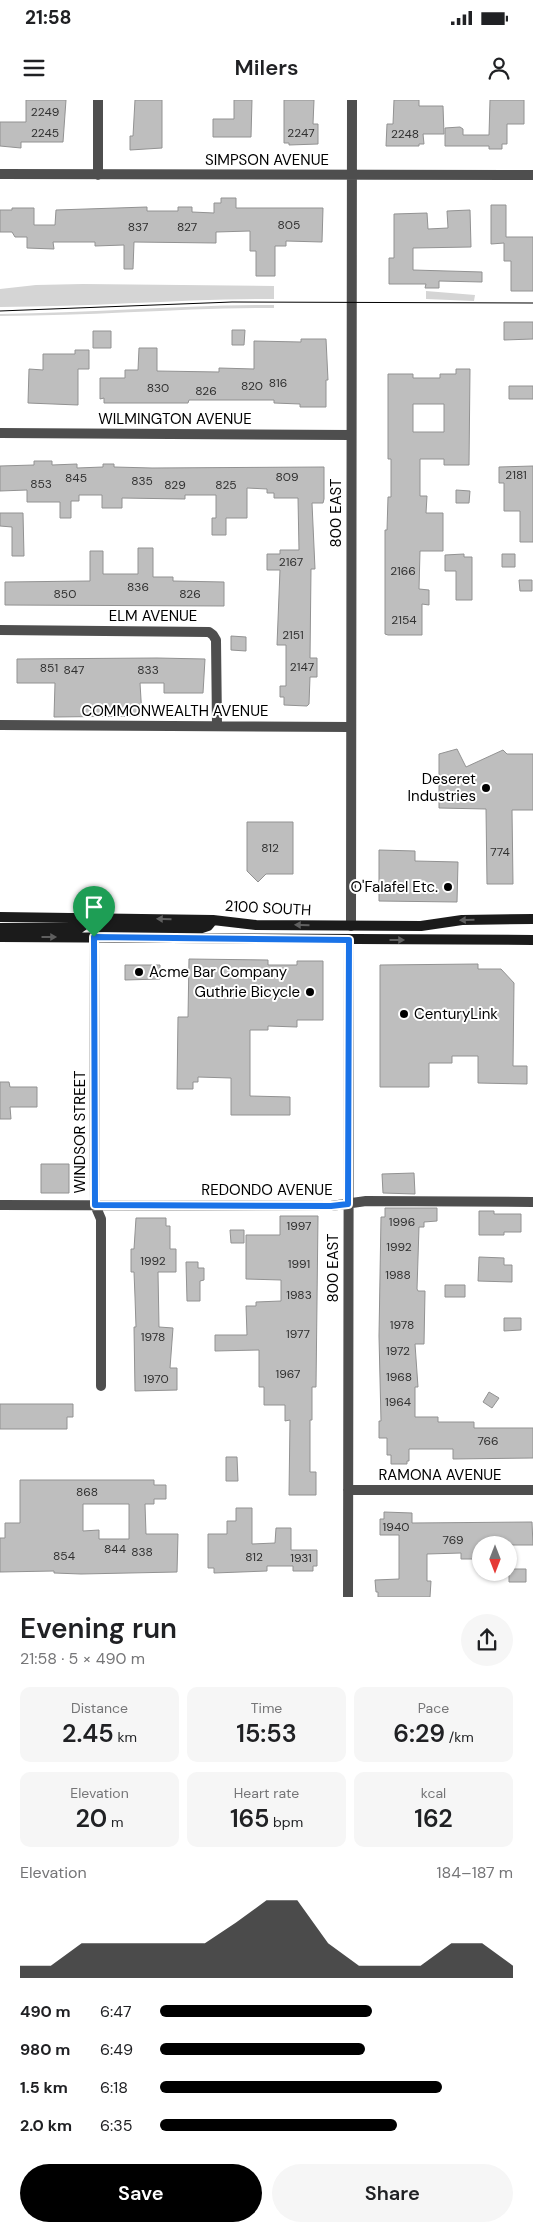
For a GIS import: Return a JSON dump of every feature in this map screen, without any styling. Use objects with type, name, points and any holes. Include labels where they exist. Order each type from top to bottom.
[{"type":"main road","name":"2100 SOUTH","points":[[0,917],[213,920],[256,924],[351,926],[422,926],[462,920],[533,919]]},
{"type":"main road","points":[[0,928],[73,928],[85,926],[94,918]]},
{"type":"main road","points":[[94,937],[99,931],[109,928],[200,929],[208,926],[213,920]]},
{"type":"main road","name":"2100 SOUTH","points":[[0,937],[533,940]]},
{"type":"street","points":[[98,100],[98,175]]},
{"type":"street","name":"800 EAST","points":[[351,926],[352,100]]},
{"type":"street","name":"SIMPSON AVENUE","points":[[0,174],[533,176]]},
{"type":"street","name":"WILMINGTON AVENUE","points":[[0,434],[351,435]]},
{"type":"street","name":"ELM AVENUE","points":[[0,630],[209,632],[216,640],[217,726]]},
{"type":"street","name":"COMMONWEALTH AVENUE","points":[[0,725],[350,727]]},
{"type":"street","name":"WINDSOR STREET","points":[[94,937],[95,1205],[101,1219],[101,1386]]},
{"type":"street","name":"800 EAST","points":[[348,1597],[349,940]]},
{"type":"street","name":"REDONDO AVENUE","points":[[0,1205],[331,1206],[366,1201],[533,1202]]},
{"type":"street","name":"RAMONA AVENUE","points":[[348,1490],[533,1490]]},
{"type":"shaded area","points":[[36,285],[274,286],[274,299],[0,307],[0,289]]},
{"type":"shaded area","points":[[426,291],[475,295],[474,301],[426,299]]},
{"type":"shaded area","points":[[274,305],[274,308],[0,316],[0,314]]},
{"type":"building","points":[[26,100],[66,100],[63,142],[21,142],[21,148],[0,146],[0,122],[26,122]]},
{"type":"building","points":[[135,100],[162,100],[162,148],[130,150],[130,136],[133,136]]},
{"type":"building","points":[[234,100],[252,100],[251,137],[213,137],[213,119],[234,119]]},
{"type":"building","points":[[284,100],[314,100],[313,124],[318,124],[318,144],[289,145],[289,143],[284,143]]},
{"type":"building","points":[[394,100],[419,100],[419,106],[443,106],[444,134],[423,134],[424,144],[419,144],[419,146],[386,146],[387,124],[393,124]]},
{"type":"building","points":[[490,100],[524,100],[524,124],[507,124],[507,144],[502,144],[502,149],[489,149],[489,146],[445,146],[445,128],[460,127],[463,129],[463,135],[489,135]]},
{"type":"building","points":[[221,198],[236,198],[236,208],[323,208],[322,242],[286,241],[286,246],[275,246],[275,276],[256,276],[256,251],[250,251],[250,231],[216,232],[216,243],[134,242],[133,269],[124,269],[124,245],[95,246],[95,242],[53,242],[54,249],[27,248],[27,237],[15,237],[12,232],[0,232],[0,210],[12,210],[12,208],[34,208],[34,225],[55,225],[56,210],[147,207],[147,211],[178,211],[178,207],[192,207],[192,212],[214,213],[214,203],[221,203]]},
{"type":"building","points":[[491,205],[506,205],[506,237],[533,237],[533,291],[511,291],[511,261],[504,261],[504,243],[491,244]]},
{"type":"building","points":[[470,210],[471,247],[413,248],[413,270],[482,272],[482,282],[439,281],[439,288],[425,288],[426,284],[389,284],[389,258],[394,258],[394,214],[427,213],[428,229],[448,228],[447,211]]},
{"type":"building","points":[[504,322],[533,322],[533,339],[504,340]]},
{"type":"building","points":[[232,330],[245,330],[244,345],[232,345]]},
{"type":"building","points":[[93,331],[111,331],[111,348],[93,348]]},
{"type":"building","points":[[301,339],[326,339],[328,380],[326,380],[326,407],[300,407],[300,404],[274,403],[274,400],[104,403],[104,398],[100,399],[100,378],[125,378],[125,370],[138,370],[139,348],[157,348],[157,371],[219,372],[219,368],[254,369],[254,341],[301,342]]},
{"type":"building","points":[[75,350],[89,350],[89,369],[78,369],[78,405],[28,403],[29,369],[43,370],[43,354],[75,354]]},
{"type":"building","points":[[456,369],[470,369],[469,465],[444,465],[444,459],[420,459],[420,496],[427,496],[426,513],[443,513],[443,551],[420,551],[419,589],[429,590],[429,605],[422,604],[422,635],[388,635],[385,634],[385,530],[387,530],[388,497],[391,497],[391,459],[388,459],[388,374],[413,374],[413,378],[440,378],[440,374],[456,374]],"holes":[[[413,404],[444,404],[444,432],[413,432]]]},
{"type":"building","points":[[509,386],[533,386],[533,399],[509,399]]},
{"type":"building","points":[[34,461],[52,461],[52,465],[77,464],[77,468],[103,467],[103,464],[114,464],[114,467],[152,468],[324,467],[323,503],[312,503],[315,569],[311,569],[310,658],[317,658],[317,677],[310,677],[309,704],[307,706],[284,705],[284,697],[280,697],[280,686],[286,686],[286,645],[277,645],[280,570],[267,570],[267,554],[280,554],[280,550],[299,550],[298,498],[274,498],[274,493],[267,493],[267,489],[247,488],[247,518],[226,518],[226,535],[212,535],[212,518],[216,518],[216,495],[185,495],[185,499],[122,498],[122,508],[102,508],[102,495],[79,495],[79,501],[71,501],[71,518],[60,518],[60,502],[27,502],[27,490],[0,491],[0,466],[34,465]]},
{"type":"building","points":[[533,466],[533,542],[520,542],[520,511],[504,511],[504,483],[499,483],[499,467]]},
{"type":"building","points":[[456,490],[470,491],[469,503],[456,503]]},
{"type":"building","points":[[0,513],[23,513],[24,556],[12,556],[12,527],[0,526]]},
{"type":"building","points":[[138,548],[153,548],[153,577],[173,577],[173,581],[224,582],[224,606],[5,605],[5,582],[90,581],[90,551],[103,551],[103,574],[138,574]]},
{"type":"building","points":[[464,554],[464,557],[472,557],[472,600],[456,600],[456,571],[445,571],[445,555]]},
{"type":"building","points":[[502,554],[515,554],[515,567],[502,567]]},
{"type":"building","points":[[519,580],[532,580],[532,591],[520,591]]},
{"type":"building","points":[[231,636],[246,637],[246,651],[231,650]]},
{"type":"building","points":[[17,659],[205,659],[203,693],[164,693],[164,683],[140,683],[142,716],[54,717],[55,683],[17,683]]},
{"type":"building","name":"Deseret Industries","points":[[457,749],[466,767],[503,750],[507,754],[533,754],[533,810],[512,810],[513,884],[487,884],[486,809],[439,808],[439,754]]},
{"type":"building","points":[[247,822],[293,822],[293,874],[266,874],[258,882],[247,871]]},
{"type":"building","points":[[379,850],[415,851],[415,861],[458,862],[457,902],[379,901]]},
{"type":"building","points":[[189,959],[268,960],[268,965],[297,965],[297,961],[323,961],[323,1020],[297,1020],[297,1027],[268,1026],[268,1030],[250,1030],[250,1096],[290,1097],[290,1115],[231,1115],[231,1078],[198,1077],[198,1082],[193,1082],[193,1089],[177,1089],[178,1017],[188,1017]]},
{"type":"building","points":[[478,964],[478,969],[501,969],[514,983],[513,1066],[527,1066],[527,1084],[478,1083],[478,1056],[452,1056],[452,1063],[429,1063],[429,1087],[380,1087],[380,965]]},
{"type":"building","points":[[125,965],[160,965],[160,979],[125,980]]},
{"type":"building","points":[[0,1082],[9,1082],[10,1087],[37,1087],[37,1107],[10,1107],[11,1119],[0,1119]]},
{"type":"building","points":[[41,1164],[69,1164],[69,1193],[41,1193]]},
{"type":"building","points":[[414,1173],[415,1194],[383,1193],[382,1174]]},
{"type":"building","points":[[385,1208],[437,1208],[437,1221],[424,1222],[424,1227],[419,1227],[417,1289],[418,1291],[425,1291],[424,1344],[415,1344],[418,1387],[415,1387],[415,1417],[438,1417],[438,1422],[474,1422],[474,1428],[533,1428],[533,1458],[453,1459],[453,1449],[409,1449],[409,1461],[407,1461],[407,1464],[391,1464],[391,1455],[387,1455],[387,1438],[379,1438],[379,1421],[381,1421],[379,1336],[381,1217],[385,1217]]},
{"type":"building","points":[[479,1211],[494,1211],[494,1214],[521,1214],[521,1232],[504,1232],[504,1235],[479,1235]]},
{"type":"building","points":[[280,1216],[318,1216],[316,1387],[312,1387],[312,1420],[310,1420],[310,1472],[316,1472],[316,1495],[289,1495],[290,1420],[285,1421],[285,1405],[264,1405],[264,1387],[259,1387],[259,1350],[215,1351],[215,1335],[247,1335],[246,1306],[256,1306],[256,1302],[281,1301],[281,1280],[246,1279],[246,1235],[280,1235]]},
{"type":"building","points":[[136,1218],[166,1218],[166,1226],[170,1226],[170,1249],[176,1249],[176,1272],[158,1272],[159,1327],[173,1328],[170,1368],[177,1368],[177,1390],[135,1391],[134,1327],[136,1327],[134,1272],[131,1272],[131,1249],[134,1249]]},
{"type":"building","points":[[230,1230],[244,1230],[244,1243],[231,1243]]},
{"type":"building","points":[[479,1257],[504,1258],[504,1265],[512,1265],[512,1282],[478,1281]]},
{"type":"building","points":[[186,1262],[198,1262],[198,1268],[204,1268],[204,1280],[200,1281],[200,1301],[187,1301]]},
{"type":"building","points":[[445,1285],[465,1285],[465,1297],[445,1297]]},
{"type":"building","points":[[504,1318],[521,1318],[521,1330],[504,1331]]},
{"type":"building","points":[[489,1392],[499,1398],[492,1408],[483,1402]]},
{"type":"building","points":[[0,1404],[73,1404],[73,1417],[67,1417],[67,1429],[0,1429]]},
{"type":"building","points":[[226,1457],[237,1457],[238,1481],[226,1481]]},
{"type":"building","points":[[20,1480],[154,1480],[154,1485],[166,1485],[166,1499],[154,1499],[154,1504],[145,1504],[146,1534],[178,1534],[177,1572],[81,1574],[54,1573],[54,1571],[0,1572],[0,1538],[5,1538],[5,1523],[20,1523]],"holes":[[[83,1504],[129,1504],[129,1539],[99,1539],[99,1530],[83,1531]]]},
{"type":"building","points":[[236,1508],[252,1508],[252,1544],[275,1543],[276,1528],[291,1528],[291,1550],[317,1550],[317,1566],[313,1566],[313,1571],[293,1571],[293,1566],[267,1566],[267,1571],[214,1573],[214,1568],[208,1568],[208,1534],[227,1534],[227,1521],[236,1521]]},
{"type":"building","points":[[384,1512],[412,1513],[412,1523],[532,1522],[533,1545],[518,1545],[518,1536],[472,1536],[472,1559],[461,1559],[461,1553],[427,1554],[427,1581],[431,1581],[430,1597],[378,1597],[375,1580],[399,1579],[399,1535],[380,1535],[380,1519],[384,1519]]},
{"type":"building","points":[[518,1569],[526,1569],[526,1582],[509,1582],[518,1581]]},
{"type":"tram line","points":[[0,311],[232,302],[533,303]]},
{"type":"place","name":"Deseret Industries","points":[[486,788]]},
{"type":"place","name":"O'Falafel Etc.","points":[[448,887]]},
{"type":"place","name":"Acme Bar Company","points":[[139,972]]},
{"type":"place","name":"Guthrie Bicycle","points":[[310,992]]},
{"type":"place","name":"CenturyLink","points":[[404,1014]]},
{"type":"route","points":[[94,937],[349,940],[348,1204],[331,1206],[95,1205],[94,937]]}]
